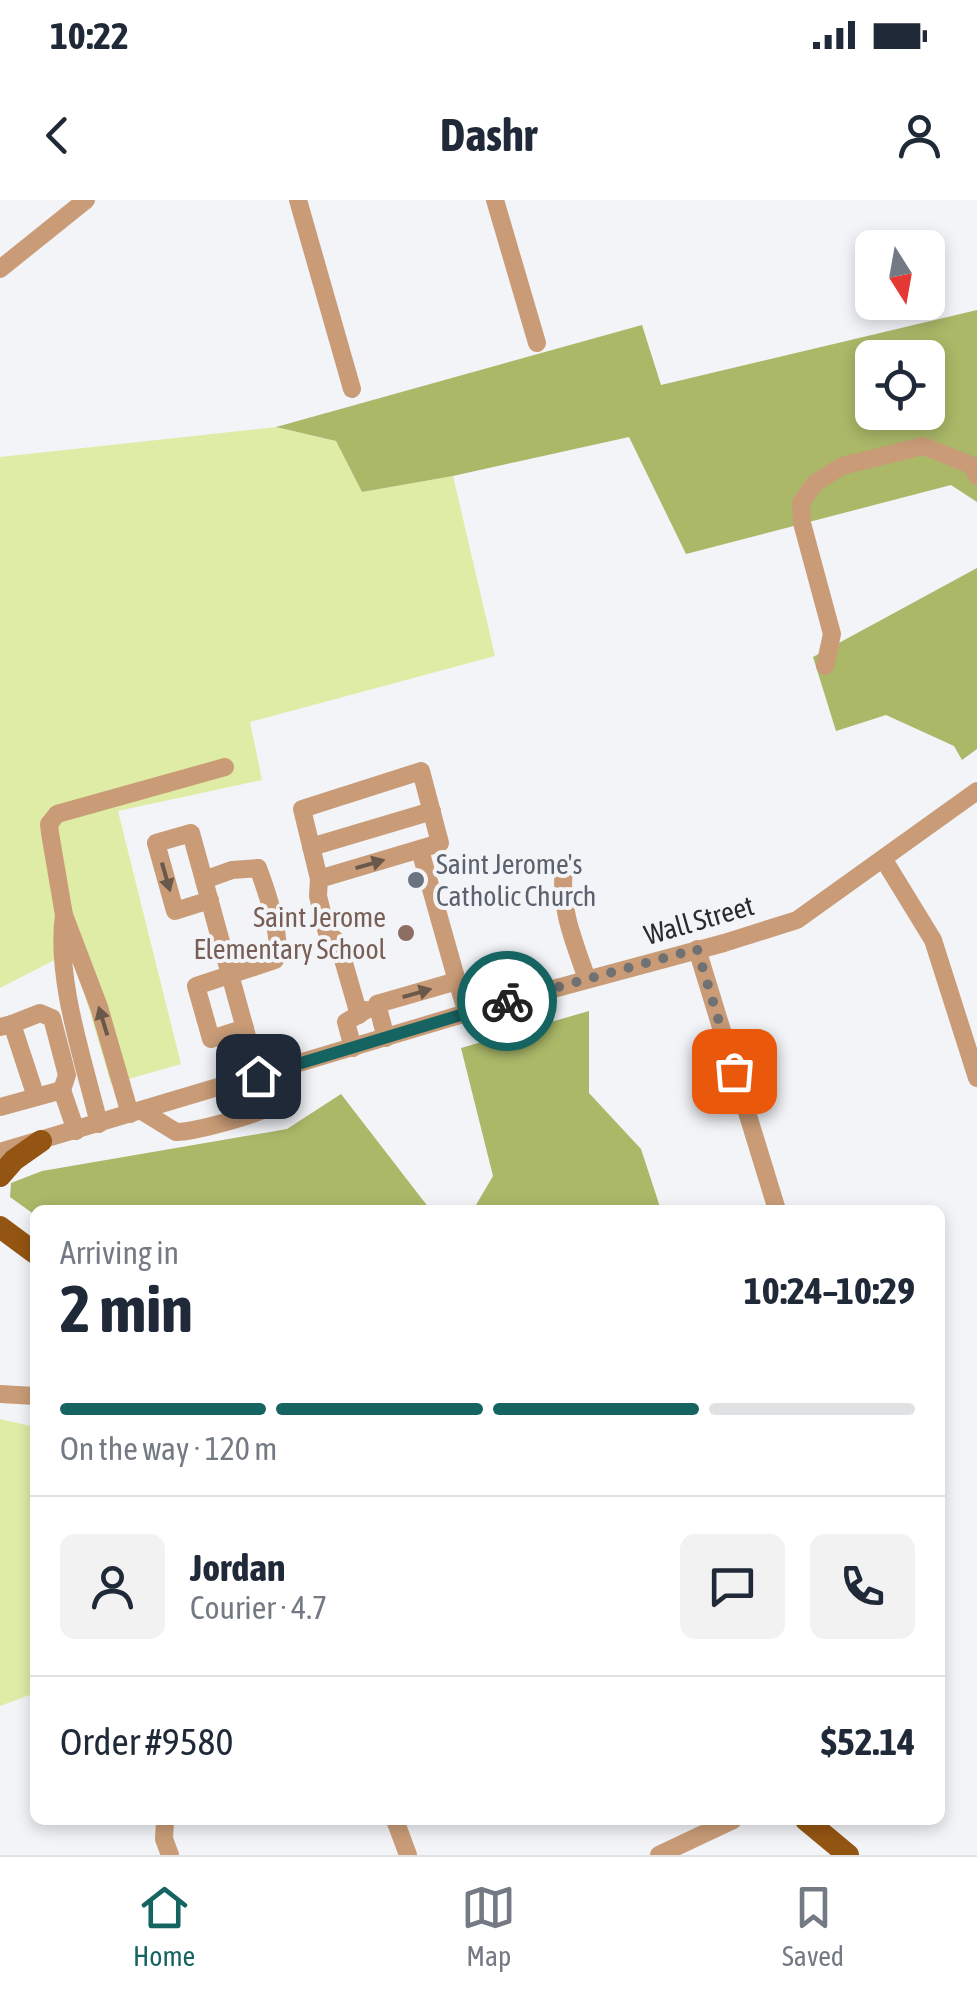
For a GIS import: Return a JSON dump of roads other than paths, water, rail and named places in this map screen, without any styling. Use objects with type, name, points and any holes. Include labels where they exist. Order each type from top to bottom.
[{"type":"main road","points":[[0,1176],[14,1160],[41,1141]]},
{"type":"main road","points":[[0,1209],[8,1233],[30,1249]]},
{"type":"main road","points":[[812,1825],[848,1855]]},
{"type":"street","points":[[0,268],[86,200]]},
{"type":"street","points":[[298,200],[352,388]]},
{"type":"street","points":[[495,200],[536,343]]},
{"type":"street","points":[[826,666],[832,634],[802,523],[801,503],[815,482],[842,466],[923,446],[971,465],[977,476]]},
{"type":"street","points":[[100,1124],[70,1000],[61,936],[64,915],[49,824],[57,814],[225,766]]},
{"type":"street","points":[[319,888],[440,843],[421,771],[302,809],[328,933],[338,942],[358,1014]]},
{"type":"street","name":"Wall Street","points":[[0,1152],[797,920],[977,791]]},
{"type":"street","points":[[312,847],[432,811]]},
{"type":"street","points":[[210,900],[175,911],[156,843],[191,833],[210,900],[231,976],[258,1076]]},
{"type":"street","points":[[420,850],[467,1013]]},
{"type":"street","points":[[884,860],[933,940],[977,1078]]},
{"type":"street","points":[[572,864],[564,870],[562,889],[568,922],[587,979]]},
{"type":"street","points":[[204,880],[232,870],[258,868],[265,886],[278,953],[275,960],[196,986],[211,1039],[245,1028]]},
{"type":"street","points":[[64,915],[136,1113],[176,1132],[228,1122],[282,1101],[289,1092],[292,1066]]},
{"type":"street","points":[[697,949],[776,1205]]},
{"type":"street","points":[[352,1048],[346,1022],[358,1014],[378,1004],[457,981]]},
{"type":"street","points":[[378,1004],[386,1038]]},
{"type":"street","points":[[36,1097],[6,1026],[40,1013],[52,1018],[67,1076],[62,1090],[76,1131]]},
{"type":"street","points":[[0,1107],[62,1090]]},
{"type":"street","points":[[0,1394],[30,1396]]},
{"type":"street","points":[[165,1825],[164,1839],[170,1855]]},
{"type":"street","points":[[397,1825],[408,1855]]},
{"type":"street","points":[[660,1855],[723,1825]]},
{"type":"place","name":"Saint Jerome's Catholic Church","points":[[416,880]]},
{"type":"place","name":"Saint Jerome Elementary School","points":[[406,933]]}]
